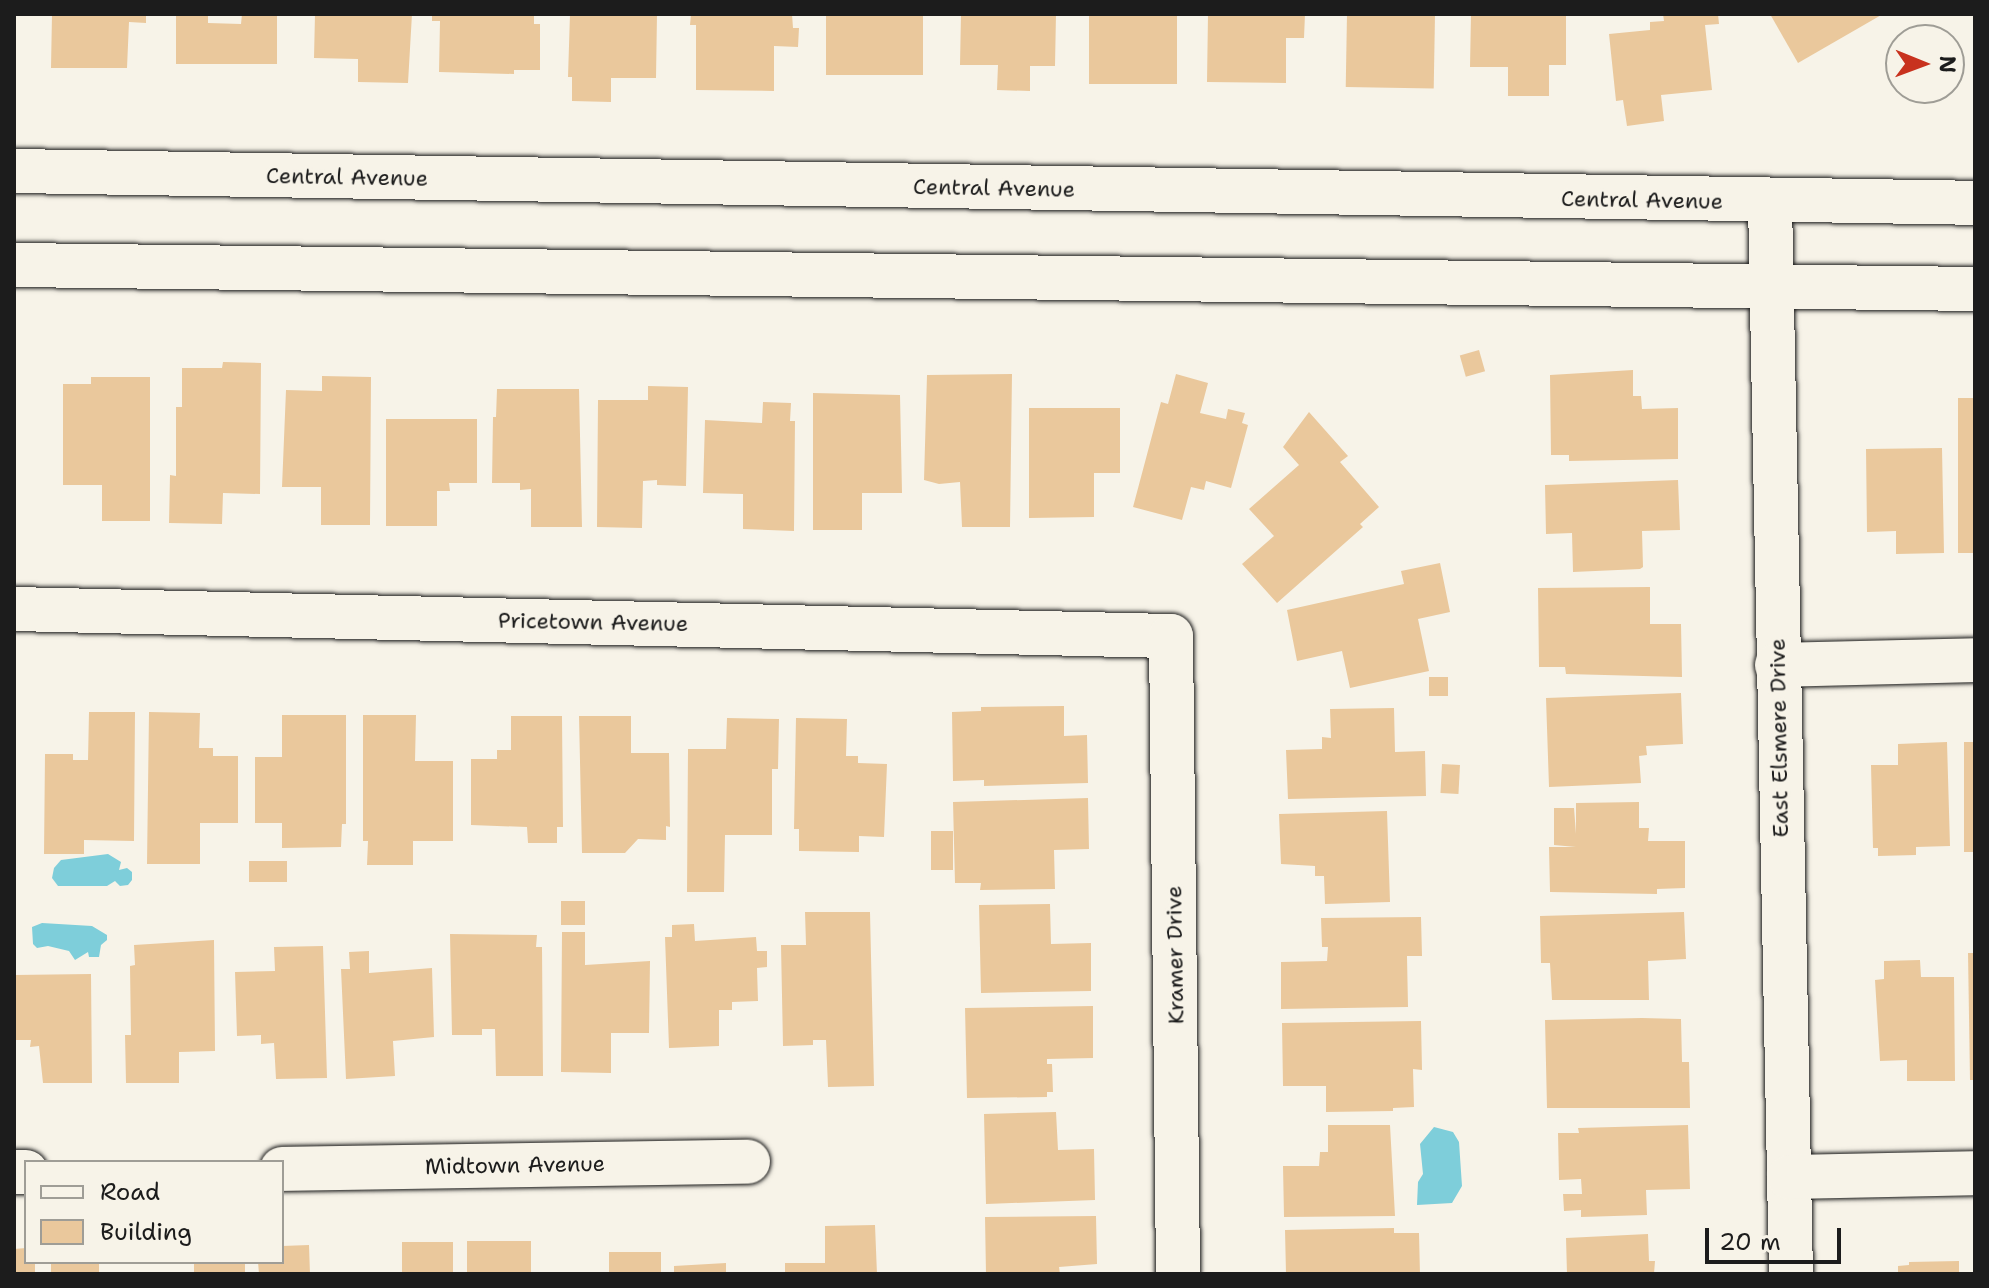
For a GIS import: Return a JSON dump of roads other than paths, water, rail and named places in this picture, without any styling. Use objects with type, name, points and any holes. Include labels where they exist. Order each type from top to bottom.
[{"type":"main road","name":"Central Avenue","points":[[14,171],[1975,203]]},
{"type":"main road","name":"East Elsmere Drive","points":[[1770,202],[1791,1274]]},
{"type":"main road","points":[[14,265],[1975,289]]},
{"type":"main road","name":"Pricetown Avenue","points":[[14,609],[1171,636]]},
{"type":"main road","name":"Kramer Drive","points":[[1171,636],[1178,1274]]},
{"type":"main road","points":[[1777,665],[1975,660]]},
{"type":"main road","name":"Midtown Avenue","points":[[284,1169],[748,1162]]},
{"type":"main road","points":[[1789,1177],[1975,1173]]},
{"type":"water","points":[[108,854],[121,862],[119,870],[127,868],[132,872],[128,885],[120,886],[115,881],[107,886],[58,886],[52,878],[54,868],[61,860]]},
{"type":"water","points":[[42,923],[92,926],[107,935],[107,940],[101,945],[99,957],[89,957],[88,952],[75,960],[69,951],[48,946],[37,948],[33,944],[32,927]]},
{"type":"water","points":[[1434,1127],[1453,1132],[1459,1142],[1462,1186],[1452,1203],[1417,1205],[1418,1182],[1423,1174],[1420,1144]]}]
